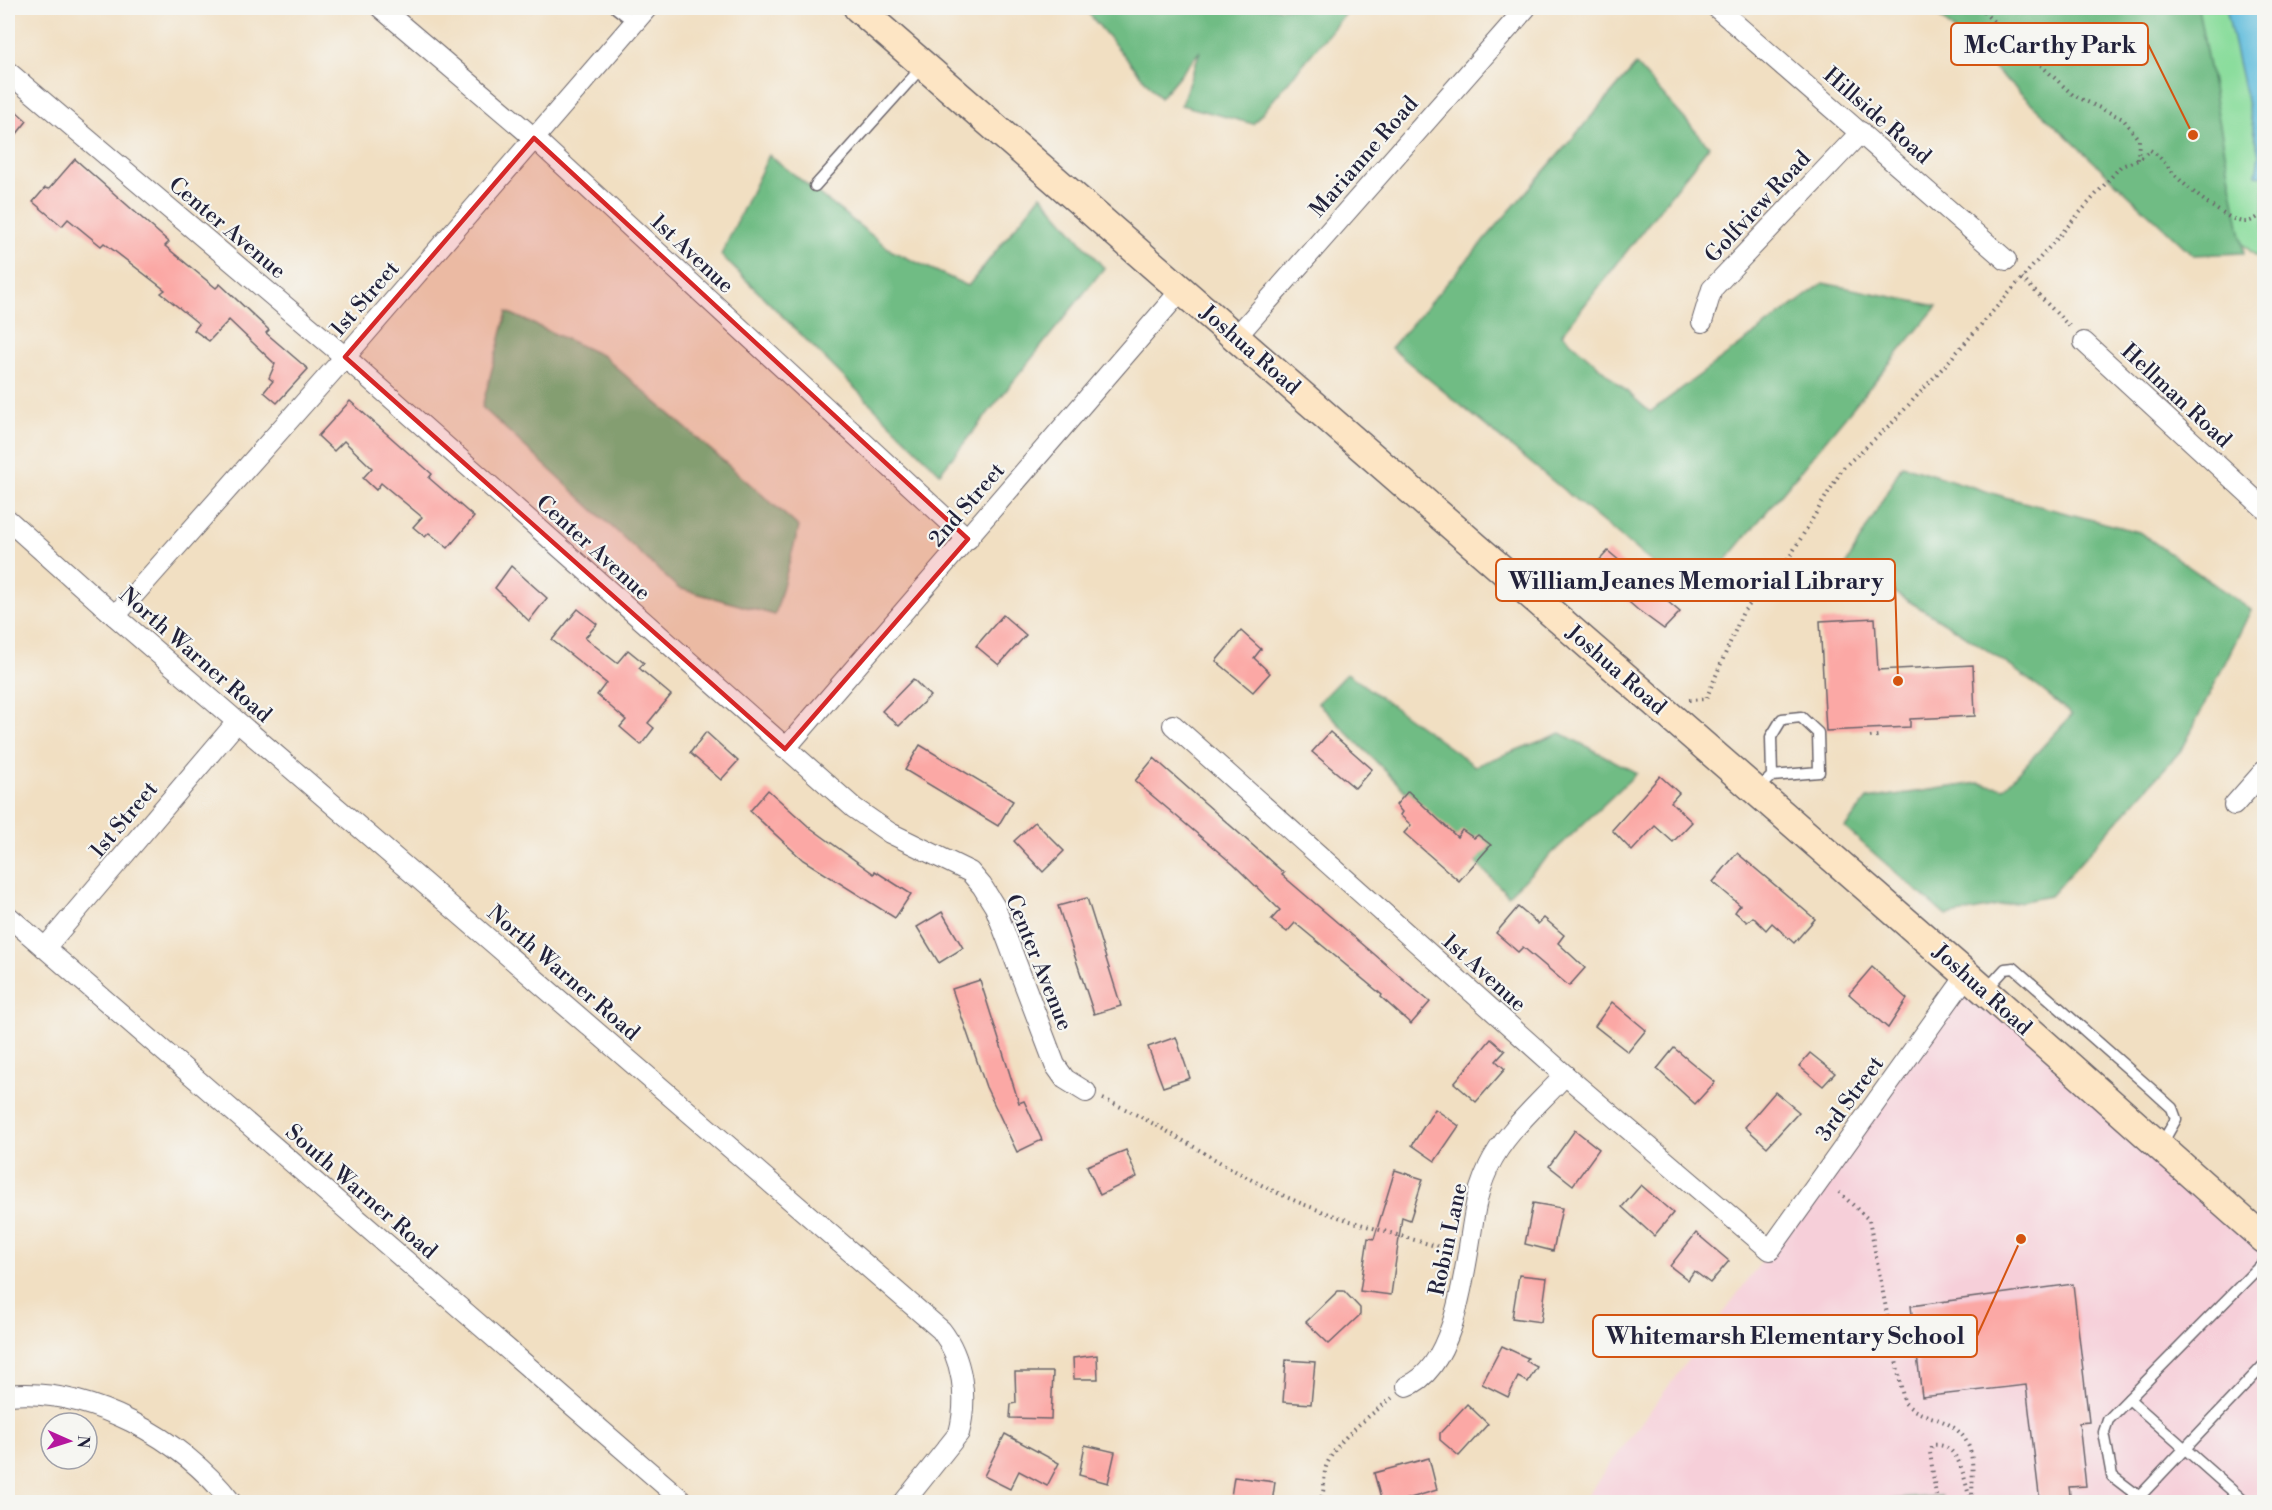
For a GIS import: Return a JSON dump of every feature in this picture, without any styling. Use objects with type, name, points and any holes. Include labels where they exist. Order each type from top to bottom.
[{"type":"main road","name":"Joshua Road","points":[[858,8],[1237,336],[1764,783],[1976,983],[2265,1239]]},
{"type":"street","name":"1st Avenue","points":[[381,8],[534,138],[968,539]]},
{"type":"street","name":"1st Street","points":[[115,616],[345,357],[647,8]]},
{"type":"street","name":"Marianne Road","points":[[1237,336],[1526,8]]},
{"type":"street","name":"Hillside Road","points":[[1717,8],[2006,260]]},
{"type":"street","name":"Center Avenue","points":[[8,72],[345,357],[785,749],[872,822],[970,872],[995,907],[1055,1065],[1065,1079],[1086,1092]]},
{"type":"street","name":"Golfview Road","points":[[1702,322],[1712,289],[1861,132]]},
{"type":"street","name":"2nd Street","points":[[785,749],[1183,288]]},
{"type":"street","name":"Hellman Road","points":[[2084,342],[2265,508]]},
{"type":"street","name":"North Warner Road","points":[[8,520],[237,722],[941,1330],[949,1340],[961,1374],[963,1420],[959,1433],[904,1503]]},
{"type":"street","name":"1st Street","points":[[45,948],[237,722]]},
{"type":"street","name":"1st Avenue","points":[[1173,724],[1565,1075],[1770,1250]]},
{"type":"street","points":[[2234,805],[2265,771]]},
{"type":"street","name":"South Warner Road","points":[[8,916],[684,1503]]},
{"type":"street","name":"3rd Street","points":[[1770,1250],[1976,983]]},
{"type":"street","name":"Robin Lane","points":[[1407,1386],[1420,1382],[1430,1371],[1457,1308],[1475,1208],[1490,1166],[1500,1147],[1565,1075]]},
{"type":"street","points":[[8,1395],[56,1399],[93,1406],[131,1421],[166,1441],[195,1463],[219,1486],[231,1503]]},
{"type":"lane","points":[[616,8],[634,22]]},
{"type":"lane","points":[[814,186],[924,65]]},
{"type":"lane","points":[[1801,717],[1818,733],[1819,772],[1764,783],[1771,736],[1782,719],[1801,717]]},
{"type":"lane","points":[[2265,1262],[2109,1420],[2104,1432],[2112,1476],[2143,1500],[2184,1450],[2265,1365]]},
{"type":"lane","points":[[2128,1399],[2245,1503]]},
{"type":"path","points":[[1979,8],[2073,95],[2123,119],[2139,141],[2138,160]]},
{"type":"path","points":[[1686,701],[1706,699],[1743,612],[1786,563],[1843,468],[1893,422],[2121,166],[2138,160],[2150,150],[2158,154],[2178,178],[2236,220],[2246,222],[2257,219],[2265,212]]},
{"type":"path","points":[[2006,260],[2084,342]]},
{"type":"path","points":[[1869,737],[1878,736]]},
{"type":"path","points":[[1086,1092],[1133,1112],[1280,1195],[1358,1223],[1467,1255]]},
{"type":"path","points":[[1839,1192],[1869,1220],[1904,1402],[1910,1409],[1950,1424],[1964,1435],[1972,1452],[1971,1503],[1951,1448],[1934,1445],[1930,1452],[1936,1496]]},
{"type":"path","points":[[1318,1503],[1324,1496],[1327,1463],[1356,1426],[1407,1386]]},
{"type":"highlighted area","points":[[534,138],[968,539],[785,749],[345,357]]},
{"type":"shaded area","points":[[1967,975],[2264,1239],[2264,1502],[1582,1502],[1770,1250]]},
{"type":"green space","points":[[1084,8],[1350,8],[1253,124],[1181,105],[1200,51],[1160,98]]},
{"type":"green space","points":[[1930,8],[2198,8],[2244,253],[2193,255]]},
{"type":"green space","points":[[1978,8],[2264,8],[2264,263]]},
{"type":"green space","points":[[1636,65],[1709,146],[1562,334],[1650,412],[1823,283],[1937,306],[1695,598],[1391,348]]},
{"type":"green space","points":[[769,155],[892,251],[968,286],[1041,195],[1104,268],[940,473],[721,255]]},
{"type":"green space","points":[[507,312],[603,356],[799,527],[775,615],[678,588],[482,407]]},
{"type":"green space","points":[[1902,465],[2008,498],[2139,532],[2251,610],[2183,748],[2050,896],[1946,916],[1845,828],[1867,799],[1978,783],[2004,788],[2072,715],[1991,653],[1934,616],[1846,565]]},
{"type":"green space","points":[[1347,673],[1475,766],[1561,733],[1637,773],[1508,895],[1318,703]]},
{"type":"green space","points":[[1941,1496],[1942,1502],[1872,1502],[1872,1501]]},
{"type":"water","points":[[2226,8],[2264,8],[2264,176],[2256,175],[2259,155]]},
{"type":"building","points":[[8,104],[27,121],[8,145]]},
{"type":"building","points":[[75,159],[169,242],[165,246],[216,288],[220,284],[269,330],[266,333],[308,369],[277,403],[264,392],[273,381],[269,378],[275,364],[229,320],[209,341],[194,330],[199,324],[161,293],[165,290],[104,243],[101,246],[68,219],[62,226],[33,202],[45,188],[49,189]]},
{"type":"building","points":[[350,401],[432,474],[429,478],[474,517],[448,548],[429,533],[425,537],[413,527],[422,517],[381,483],[376,490],[363,478],[372,468],[344,441],[334,451],[318,436]]},
{"type":"building","points":[[1608,551],[1680,612],[1664,629],[1638,610],[1591,569]]},
{"type":"building","points":[[511,566],[547,598],[529,621],[495,588]]},
{"type":"building","points":[[578,609],[597,624],[585,638],[617,663],[628,650],[644,663],[639,668],[671,695],[648,723],[654,728],[641,745],[620,727],[626,720],[597,695],[606,683],[552,640]]},
{"type":"building","points":[[1003,615],[1026,635],[999,665],[976,646]]},
{"type":"building","points":[[1875,618],[1878,670],[1973,665],[1975,716],[1910,719],[1910,727],[1826,731],[1820,621]]},
{"type":"building","points":[[1241,631],[1261,649],[1254,658],[1270,673],[1253,692],[1216,661]]},
{"type":"building","points":[[913,679],[930,696],[899,726],[882,711]]},
{"type":"building","points":[[706,732],[738,761],[721,780],[690,753]]},
{"type":"building","points":[[1330,732],[1372,769],[1355,788],[1312,752]]},
{"type":"building","points":[[920,745],[1013,801],[998,826],[905,770]]},
{"type":"building","points":[[1154,758],[1284,873],[1282,875],[1430,1002],[1411,1024],[1381,997],[1382,995],[1295,923],[1287,932],[1271,920],[1280,910],[1234,865],[1135,781]]},
{"type":"building","points":[[1660,776],[1679,793],[1671,802],[1692,822],[1673,842],[1655,826],[1632,851],[1612,830]]},
{"type":"building","points":[[768,790],[808,826],[874,874],[875,871],[911,894],[895,918],[803,860],[750,811]]},
{"type":"building","points":[[1408,791],[1457,837],[1462,830],[1474,838],[1478,835],[1491,845],[1459,881],[1404,833],[1411,825],[1400,815],[1402,812],[1396,805]]},
{"type":"building","points":[[1035,822],[1064,851],[1043,872],[1014,841]]},
{"type":"building","points":[[1737,853],[1815,919],[1794,943],[1772,923],[1766,930],[1753,917],[1747,922],[1735,912],[1740,905],[1713,882]]},
{"type":"building","points":[[1087,898],[1121,1006],[1094,1014],[1058,906]]},
{"type":"building","points":[[1518,907],[1538,924],[1544,918],[1564,935],[1558,943],[1585,968],[1569,986],[1523,947],[1518,952],[1496,933]]},
{"type":"building","points":[[942,912],[963,948],[939,963],[917,927]]},
{"type":"building","points":[[1872,967],[1907,999],[1888,1028],[1849,994]]},
{"type":"building","points":[[980,980],[1019,1103],[1024,1101],[1042,1140],[1017,1152],[986,1087],[952,989]]},
{"type":"building","points":[[1612,1002],[1646,1030],[1628,1052],[1595,1026]]},
{"type":"building","points":[[1176,1037],[1190,1078],[1163,1087],[1148,1047]]},
{"type":"building","points":[[1491,1039],[1505,1051],[1496,1061],[1505,1069],[1476,1102],[1454,1083]]},
{"type":"building","points":[[1674,1048],[1715,1082],[1695,1104],[1657,1069]]},
{"type":"building","points":[[1810,1053],[1835,1073],[1823,1086],[1799,1066]]},
{"type":"building","points":[[1775,1092],[1799,1112],[1767,1147],[1745,1127]]},
{"type":"building","points":[[1435,1109],[1459,1126],[1435,1161],[1412,1145]]},
{"type":"building","points":[[1575,1130],[1599,1149],[1573,1185],[1549,1166]]},
{"type":"building","points":[[1126,1150],[1137,1177],[1100,1195],[1087,1166]]},
{"type":"building","points":[[1395,1170],[1423,1179],[1410,1220],[1402,1217],[1391,1295],[1360,1291],[1368,1238],[1374,1239]]},
{"type":"building","points":[[1641,1185],[1673,1213],[1654,1236],[1622,1207]]},
{"type":"building","points":[[1533,1203],[1562,1208],[1553,1251],[1525,1244]]},
{"type":"building","points":[[1696,1233],[1729,1261],[1710,1283],[1694,1271],[1688,1280],[1670,1266]]},
{"type":"building","points":[[1519,1275],[1547,1278],[1541,1322],[1512,1318]]},
{"type":"building","points":[[2073,1284],[2089,1422],[2079,1423],[2086,1486],[2069,1487],[2071,1503],[2040,1503],[2026,1385],[1922,1397],[1911,1306]]},
{"type":"building","points":[[1338,1291],[1344,1291],[1360,1308],[1360,1315],[1329,1344],[1306,1322]]},
{"type":"building","points":[[1502,1346],[1528,1358],[1526,1361],[1537,1367],[1528,1382],[1518,1377],[1508,1397],[1482,1384]]},
{"type":"building","points":[[1097,1355],[1098,1379],[1074,1379],[1073,1358]]},
{"type":"building","points":[[1286,1360],[1315,1362],[1311,1404],[1283,1402]]},
{"type":"building","points":[[1015,1372],[1053,1372],[1051,1419],[1010,1418],[1011,1404],[1016,1403]]},
{"type":"building","points":[[1467,1404],[1488,1424],[1459,1456],[1440,1440],[1440,1433]]},
{"type":"building","points":[[1005,1434],[1059,1463],[1047,1486],[1019,1471],[1010,1489],[984,1476]]},
{"type":"building","points":[[1085,1445],[1115,1452],[1108,1483],[1079,1475]]},
{"type":"building","points":[[1429,1458],[1437,1490],[1394,1503],[1382,1503],[1374,1473]]},
{"type":"building","points":[[1234,1477],[1275,1482],[1272,1503],[1230,1503]]},
{"type":"place","name":"McCarthy Park","points":[[2193,135]]},
{"type":"place","name":"William Jeanes Memorial Library","points":[[1898,681]]},
{"type":"place","name":"Whitemarsh Elementary School","points":[[2021,1239]]}]
